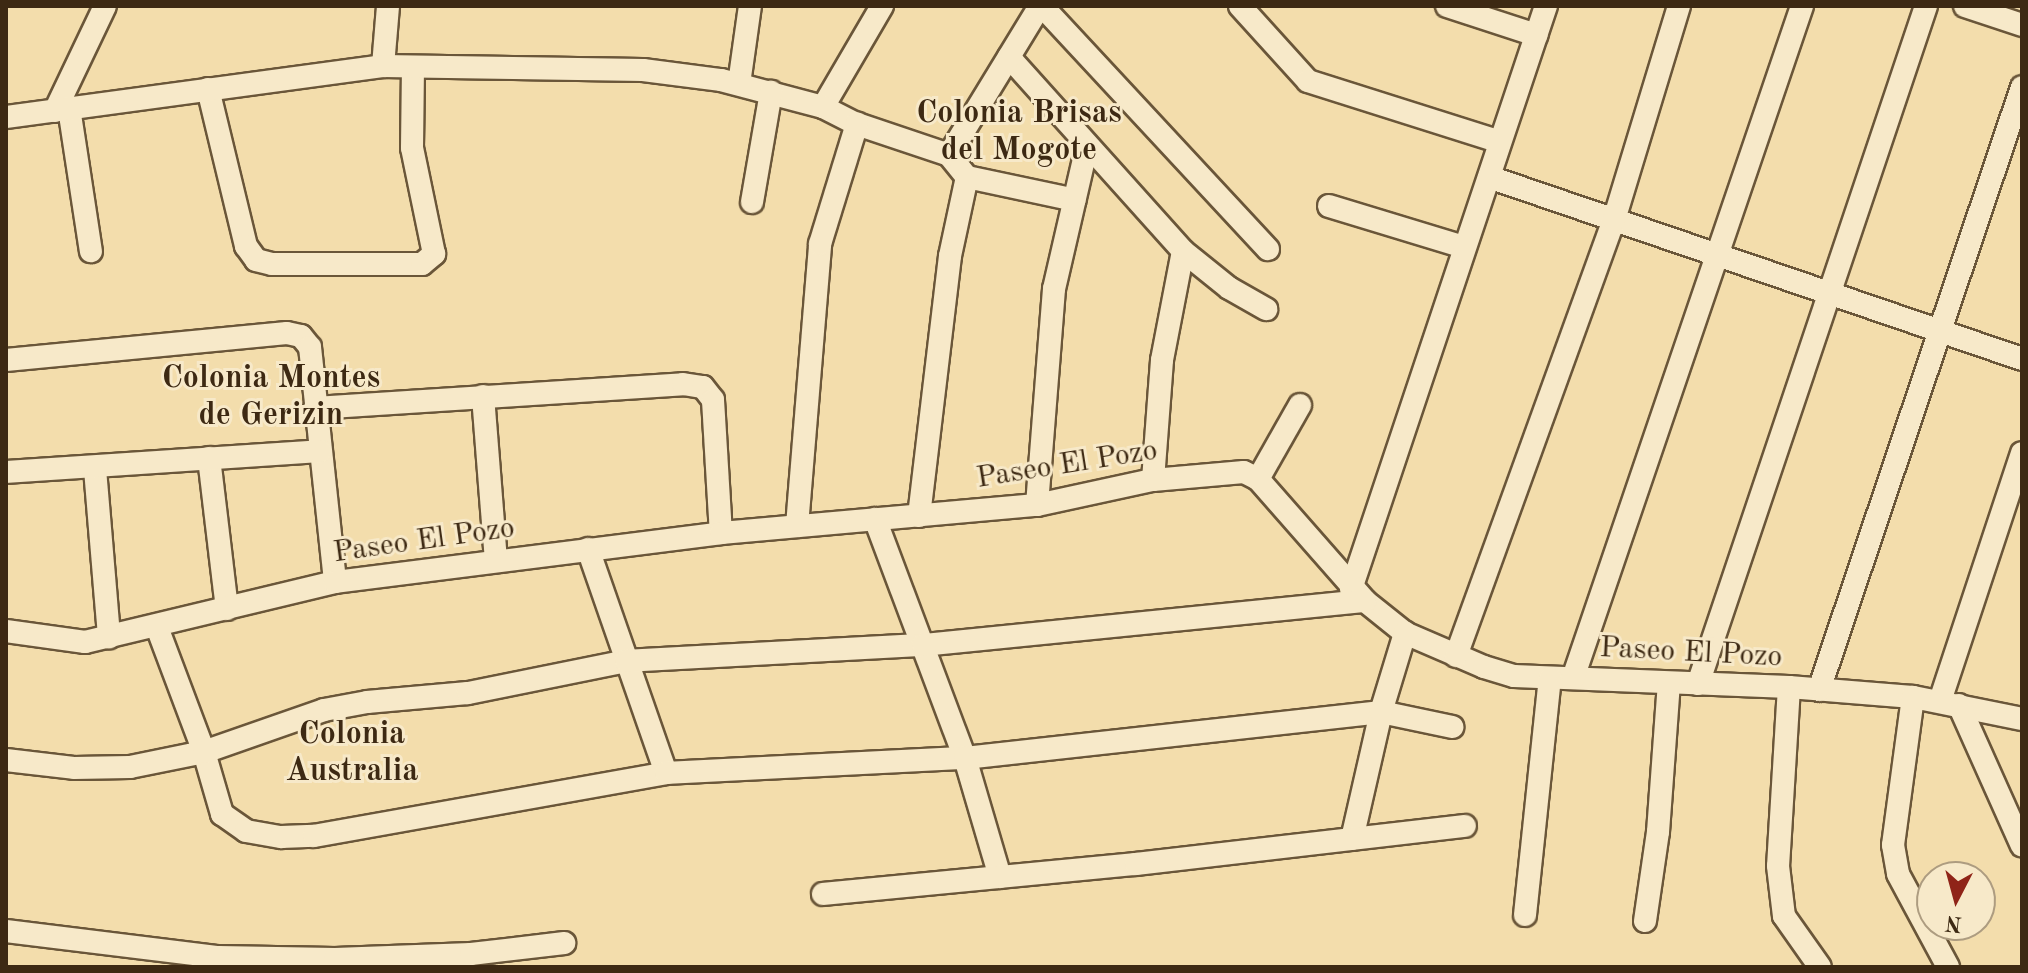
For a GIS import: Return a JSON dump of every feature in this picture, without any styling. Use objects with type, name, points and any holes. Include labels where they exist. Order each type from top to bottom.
[{"type":"street","points":[[91,251],[62,110],[105,6]]},
{"type":"street","points":[[383,66],[388,6]]},
{"type":"street","points":[[739,84],[750,6]]},
{"type":"street","points":[[823,107],[882,6]]},
{"type":"street","points":[[949,155],[1041,6],[1268,249]]},
{"type":"street","points":[[1240,6],[1308,81],[1500,142]]},
{"type":"street","points":[[1447,6],[1536,35]]},
{"type":"street","points":[[6,760],[74,768],[130,767],[204,752],[324,710],[367,702],[468,693],[626,661],[923,645],[1358,595],[1464,247],[1546,6]]},
{"type":"street","points":[[1456,656],[1614,220],[1679,6]]},
{"type":"street","points":[[1573,678],[1802,6]]},
{"type":"street","points":[[1698,684],[1926,6]]},
{"type":"street","points":[[1965,6],[2022,25]]},
{"type":"street","points":[[1009,57],[1183,251],[1229,288],[1266,309]]},
{"type":"street","points":[[6,117],[383,66],[643,70],[739,84],[823,107],[857,124],[949,155],[967,177],[1075,200]]},
{"type":"street","points":[[208,89],[246,246],[256,260],[272,264],[422,264],[434,254],[412,148],[413,67]]},
{"type":"street","points":[[1819,690],[2022,87]]},
{"type":"street","points":[[752,202],[771,92]]},
{"type":"street","points":[[797,526],[820,244],[857,124]]},
{"type":"street","points":[[1037,505],[1054,289],[1087,146]]},
{"type":"street","points":[[919,516],[950,256],[967,177]]},
{"type":"street","points":[[1489,177],[2022,359]]},
{"type":"street","points":[[1329,206],[1464,247]]},
{"type":"street","points":[[1153,480],[1162,360],[1183,251]]},
{"type":"street","points":[[6,360],[287,333],[301,336],[310,347],[335,582]]},
{"type":"street","points":[[315,408],[683,384],[703,387],[713,400],[721,533]]},
{"type":"street","points":[[483,396],[496,560]]},
{"type":"street","points":[[1258,479],[1300,405]]},
{"type":"street","points":[[6,472],[95,469],[320,451]]},
{"type":"street","points":[[2022,453],[1949,703],[2022,846]]},
{"type":"street","points":[[209,458],[227,609]]},
{"type":"street","points":[[95,469],[109,637]]},
{"type":"street","name":"Paseo El Pozo","points":[[6,631],[85,642],[335,582],[721,533],[1037,505],[1153,480],[1244,472],[1258,479],[1358,595],[1405,633],[1456,656],[1514,676],[1789,687],[1913,697],[2022,719]]},
{"type":"street","points":[[875,519],[965,758],[1000,877]]},
{"type":"street","points":[[588,549],[666,773]]},
{"type":"street","points":[[157,627],[204,752],[222,814],[246,831],[281,837],[314,836],[666,773],[965,758],[1381,712],[1452,727]]},
{"type":"street","points":[[1352,839],[1381,712],[1405,633]]},
{"type":"street","points":[[1525,915],[1550,678]]},
{"type":"street","points":[[1645,921],[1658,832],[1669,683]]},
{"type":"street","points":[[1789,687],[1778,866],[1784,916],[1820,967]]},
{"type":"street","points":[[1913,697],[1893,845],[1898,874],[1948,967]]},
{"type":"street","points":[[823,894],[1465,826]]},
{"type":"street","points":[[6,931],[218,957],[335,959],[471,954],[564,943]]},
{"type":"district","name":"Colonia Brisas del Mogote","points":[[1019,134]]},
{"type":"district","name":"Colonia Montes de Gerizin","points":[[271,398]]},
{"type":"district","name":"Colonia Australia","points":[[352,754]]}]
